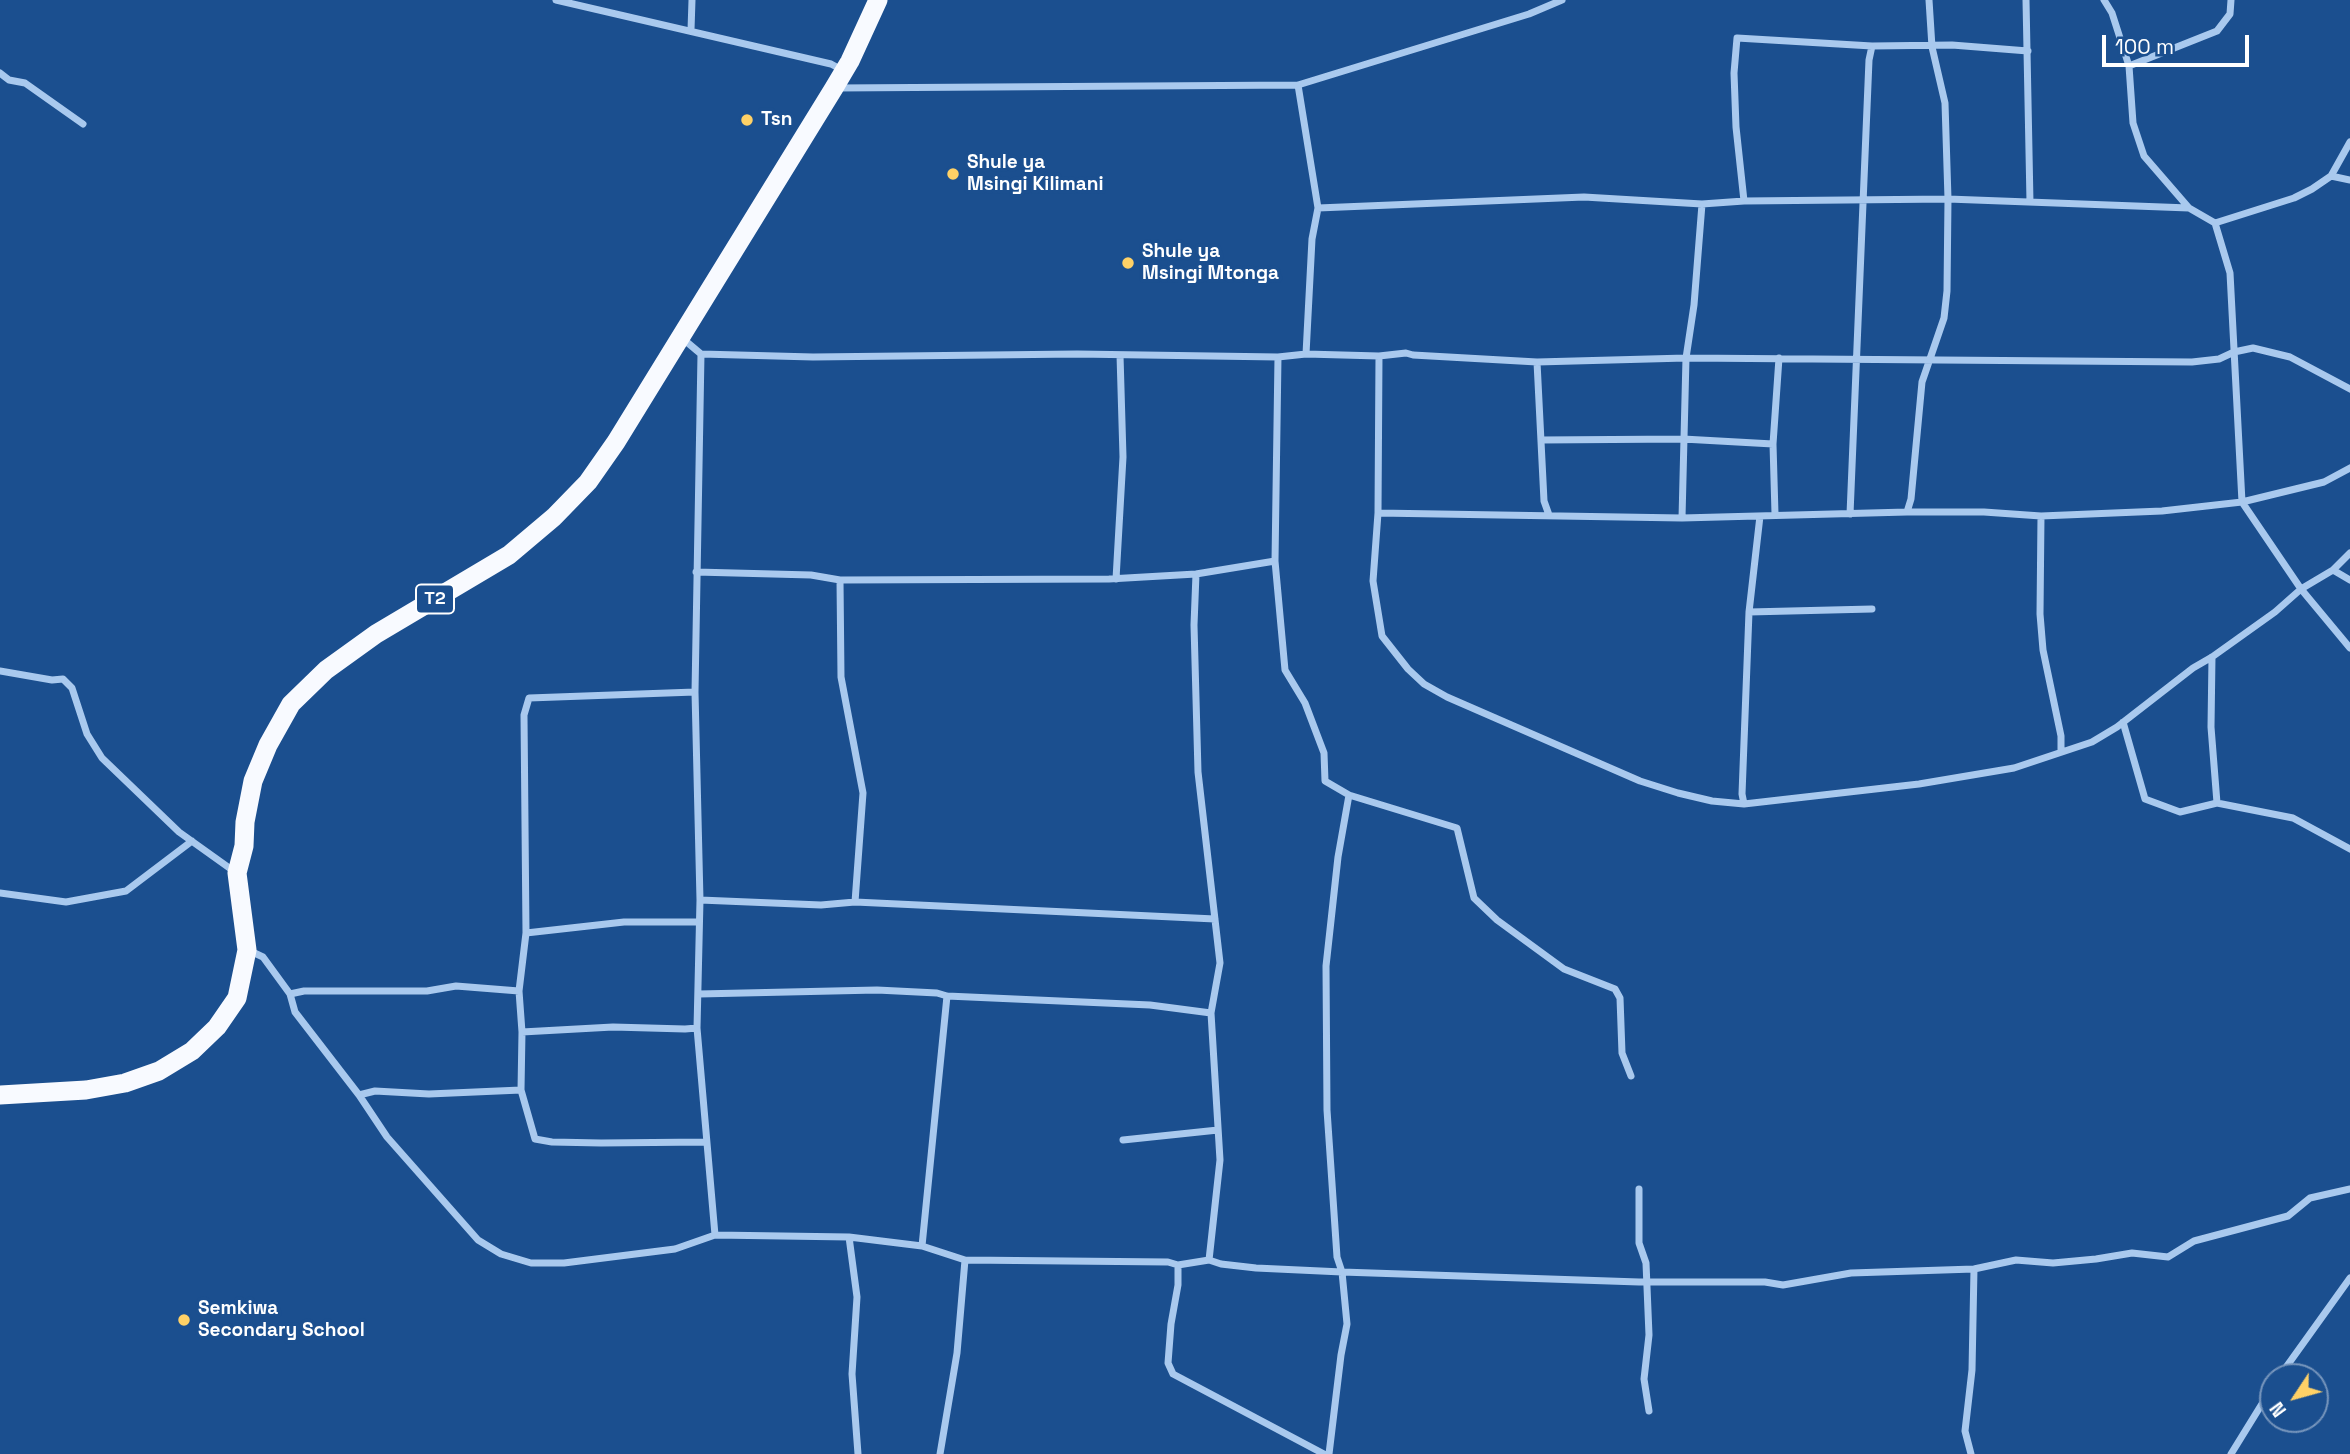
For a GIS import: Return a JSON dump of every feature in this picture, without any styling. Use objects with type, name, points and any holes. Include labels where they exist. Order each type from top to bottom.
[{"type":"highway","name":"T2","points":[[0,1095],[86,1090],[125,1083],[159,1071],[192,1051],[217,1027],[237,998],[247,950],[237,873],[244,846],[245,821],[253,781],[268,745],[291,704],[326,670],[366,641],[509,555],[554,517],[588,482],[616,442],[839,80],[878,0]]},
{"type":"street","points":[[556,0],[831,64],[839,80],[1298,85],[1529,14],[1562,0]]},
{"type":"street","points":[[691,30],[692,0]]},
{"type":"street","points":[[1908,512],[1922,382],[1944,318],[1947,291],[1945,103],[1932,47],[1929,0]]},
{"type":"street","points":[[2026,0],[2030,202]]},
{"type":"street","points":[[2104,0],[2112,13],[2129,66],[2133,123],[2144,156],[2189,208],[2215,223],[2230,274],[2242,502],[2301,589],[2350,648]]},
{"type":"street","points":[[2129,66],[2217,31],[2231,14],[2231,0]]},
{"type":"street","points":[[1744,201],[1734,73],[1737,38],[1872,46],[1952,45],[2028,51]]},
{"type":"street","points":[[1850,514],[1869,60],[1872,46]]},
{"type":"street","points":[[0,73],[9,80],[25,83],[83,124]]},
{"type":"street","points":[[1298,85],[1318,208],[1312,239],[1306,354]]},
{"type":"street","points":[[2215,223],[2312,190],[2331,176],[2350,142]]},
{"type":"street","points":[[2331,176],[2350,180]]},
{"type":"street","points":[[1318,208],[1584,197],[1703,204],[1744,201],[1948,199],[2189,208]]},
{"type":"street","points":[[1682,518],[1686,358],[1694,305],[1703,204]]},
{"type":"street","points":[[681,337],[701,354],[813,357],[1278,357],[1306,354],[1379,356],[1406,353],[1537,362],[1686,358],[2192,362],[2219,359],[2253,348],[2290,357],[2350,389]]},
{"type":"street","points":[[701,354],[695,692],[700,900],[697,1028],[715,1235]]},
{"type":"street","points":[[1116,579],[1123,457],[1120,355]]},
{"type":"street","points":[[1379,356],[1378,513],[1373,581],[1382,636],[1408,669],[1424,684],[1447,697],[1555,746],[1640,780],[1712,801],[1744,804],[1919,785],[2014,768],[2092,742],[2123,722],[2193,668],[2276,612],[2301,589],[2333,570],[2350,554]]},
{"type":"street","points":[[1278,357],[1275,561],[1285,670],[1305,703],[1324,753],[1325,781],[1349,795],[1457,828],[1474,898],[1497,920],[1564,969],[1615,989],[1619,998],[1622,1053],[1631,1076]]},
{"type":"street","points":[[1775,514],[1773,444],[1779,358]]},
{"type":"street","points":[[1537,362],[1544,501],[1549,515]]},
{"type":"street","points":[[1541,440],[1683,439],[1773,444]]},
{"type":"street","points":[[1378,513],[1682,518],[1908,512],[1984,512],[2041,516],[2162,511],[2242,502],[2323,482],[2350,468]]},
{"type":"street","points":[[1744,804],[1742,794],[1749,611],[1760,516]]},
{"type":"street","points":[[2041,516],[2040,614],[2043,650],[2061,736],[2061,751]]},
{"type":"street","points":[[696,572],[811,575],[840,580],[1116,579],[1196,574],[1275,561]]},
{"type":"street","points":[[2333,570],[2350,580]]},
{"type":"street","points":[[1196,574],[1194,625],[1198,772],[1220,962],[1211,1013],[1220,1160],[1209,1260]]},
{"type":"street","points":[[840,580],[841,677],[863,793],[855,902]]},
{"type":"street","points":[[1749,611],[1872,609]]},
{"type":"street","points":[[2212,657],[2211,727],[2217,803]]},
{"type":"street","points":[[0,671],[52,680],[63,679],[72,688],[87,734],[102,758],[179,832],[237,873]]},
{"type":"street","points":[[695,692],[529,698],[524,715],[526,933],[519,991],[522,1032],[520,1090],[535,1139],[601,1143],[705,1142]]},
{"type":"street","points":[[2123,722],[2146,799],[2180,813],[2217,803],[2293,818],[2350,849]]},
{"type":"street","points":[[1178,1265],[1168,1363],[1173,1374],[1327,1454],[1348,1324],[1342,1272],[1337,1257],[1327,1110],[1326,967],[1338,856],[1349,795]]},
{"type":"street","points":[[0,893],[66,902],[126,891],[192,841]]},
{"type":"street","points":[[700,900],[821,905],[855,902],[1215,919]]},
{"type":"street","points":[[526,933],[624,922],[699,922]]},
{"type":"street","points":[[247,950],[263,957],[290,994],[295,1012],[359,1095],[387,1137],[478,1240],[501,1254],[531,1263],[564,1263],[675,1250],[715,1235],[849,1237],[922,1247],[965,1260],[1168,1262],[1178,1265],[1209,1260],[1256,1268],[1342,1272],[1646,1282],[1765,1282],[1783,1285],[1852,1273],[1974,1269],[2016,1260],[2053,1263],[2132,1253],[2168,1257],[2194,1241],[2288,1216],[2310,1198],[2350,1189]]},
{"type":"street","points":[[290,994],[304,991],[427,991],[456,986],[519,991]]},
{"type":"street","points":[[699,994],[877,990],[937,993],[947,996],[1150,1005],[1211,1013]]},
{"type":"street","points":[[922,1247],[947,996]]},
{"type":"street","points":[[522,1032],[613,1027],[685,1030],[697,1028]]},
{"type":"street","points":[[359,1095],[375,1091],[429,1094],[520,1090]]},
{"type":"street","points":[[1123,1140],[1218,1130]]},
{"type":"street","points":[[1639,1189],[1639,1243],[1646,1263],[1649,1335],[1644,1379],[1649,1411]]},
{"type":"street","points":[[849,1237],[857,1297],[852,1374],[858,1454]]},
{"type":"street","points":[[940,1454],[957,1353],[965,1260]]},
{"type":"street","points":[[1971,1454],[1965,1431],[1972,1370],[1974,1269]]},
{"type":"street","points":[[2289,1363],[2350,1278]]},
{"type":"street","points":[[2231,1454],[2259,1409]]},
{"type":"place","name":"Tsn","points":[[747,120]]},
{"type":"place","name":"Shule ya Msingi Kilimani","points":[[953,174]]},
{"type":"place","name":"Shule ya Msingi Mtonga","points":[[1128,263]]},
{"type":"place","name":"Semkiwa Secondary School","points":[[184,1320]]}]
